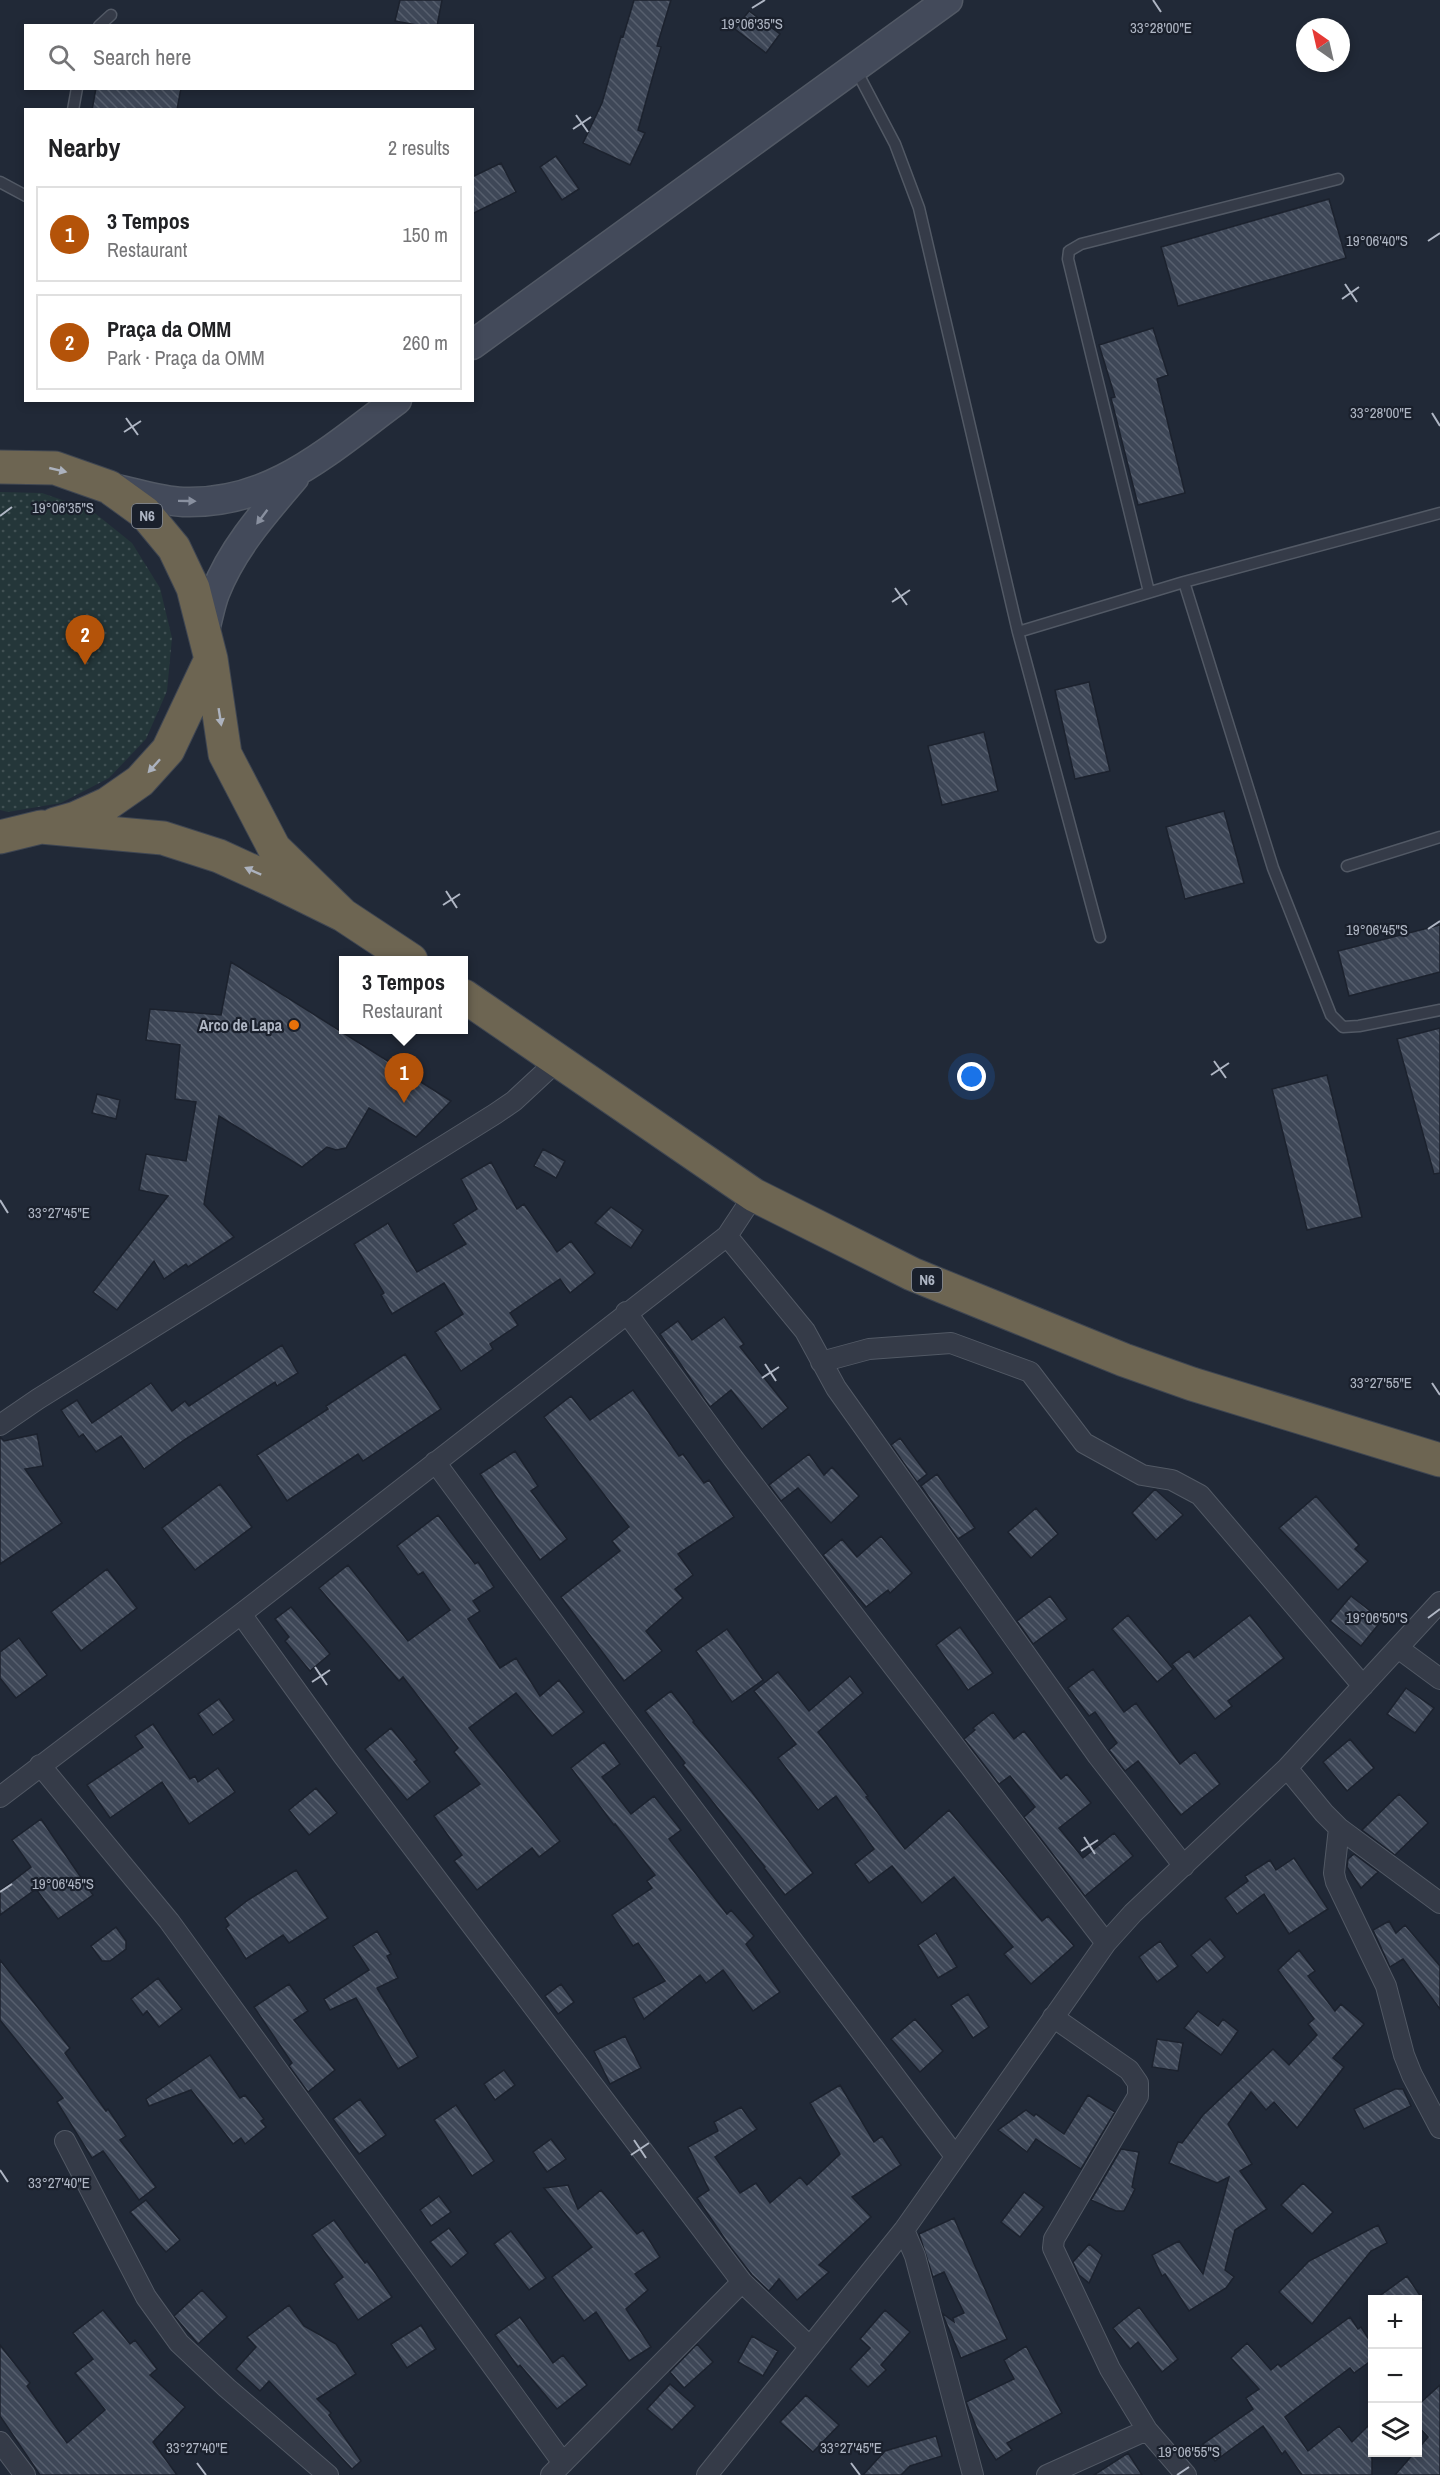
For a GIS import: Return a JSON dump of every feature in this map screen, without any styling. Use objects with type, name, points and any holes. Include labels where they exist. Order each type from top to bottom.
[{"type":"highway","name":"N6","points":[[0,467],[55,468],[109,487],[145,513],[174,548],[193,588],[207,646],[225,754],[274,849],[343,915]]},
{"type":"highway","name":"N6","points":[[0,837],[76,818],[107,804],[141,781],[168,750],[207,646]]},
{"type":"highway","name":"N6","points":[[0,822],[163,838],[219,856],[343,915],[405,956]]},
{"type":"highway","name":"N6","points":[[468,999],[556,1062],[754,1195],[912,1274],[1124,1360],[1191,1384],[1440,1460]]},
{"type":"street","points":[[854,67],[923,0]]},
{"type":"street","points":[[474,344],[948,0]]},
{"type":"street","points":[[109,487],[181,502],[221,501],[252,493],[299,472],[394,402]]},
{"type":"street","points":[[207,646],[215,593],[232,559],[262,516],[299,472]]},
{"type":"street","points":[[0,1425],[495,1114],[514,1101],[556,1062]]},
{"type":"street","points":[[0,1797],[241,1614],[626,1312],[727,1236],[754,1195]]},
{"type":"street","points":[[727,1236],[805,1331],[836,1388],[1098,1756],[1184,1866]]},
{"type":"street","points":[[626,1312],[734,1458],[1106,1943]]},
{"type":"street","points":[[821,1362],[869,1349],[951,1343],[1030,1372],[1084,1443],[1142,1475],[1172,1479],[1200,1495],[1363,1686]]},
{"type":"street","points":[[435,1462],[613,1703],[955,2156]]},
{"type":"street","points":[[707,2475],[904,2230],[1106,1943],[1133,1913],[1287,1768],[1440,1602]]},
{"type":"street","points":[[241,1614],[342,1754],[742,2282],[810,2347]]},
{"type":"street","points":[[1398,1648],[1440,1679]]},
{"type":"street","points":[[40,1765],[169,1921],[557,2469],[742,2282]]},
{"type":"street","points":[[1287,1768],[1339,1828],[1440,1904]]},
{"type":"street","points":[[1339,1828],[1334,1874],[1336,1882],[1386,1986],[1404,2055],[1440,2128]]},
{"type":"street","points":[[1053,2017],[1128,2070],[1138,2084],[1138,2096],[1054,2240],[1053,2248],[1100,2352],[1147,2430],[1186,2475]]},
{"type":"street","points":[[65,2140],[146,2297],[179,2343],[235,2396],[328,2475]]},
{"type":"street","points":[[904,2230],[915,2256],[973,2475]]},
{"type":"street","points":[[1047,2475],[1147,2430]]},
{"type":"street","points":[[0,2442],[24,2475]]},
{"type":"lane","points":[[101,24],[111,15]]},
{"type":"lane","points":[[854,67],[895,144],[919,208],[1018,632],[1100,937]]},
{"type":"lane","points":[[73,108],[77,90]]},
{"type":"lane","points":[[1149,592],[1068,259],[1069,251],[1080,244],[1338,178]]},
{"type":"lane","points":[[0,182],[24,195]]},
{"type":"lane","points":[[1018,632],[1184,582],[1440,513]]},
{"type":"lane","points":[[1184,582],[1273,868],[1331,1015],[1343,1027],[1440,1010]]},
{"type":"lane","points":[[1347,866],[1440,837]]},
{"type":"shaded area","points":[[0,492],[42,493],[91,510],[132,543],[160,588],[172,638],[167,691],[146,739],[109,778],[61,803],[8,812],[0,810]]},
{"type":"building","points":[[400,0],[442,0],[437,24],[411,24],[395,21]]},
{"type":"building","points":[[634,0],[671,0],[657,46],[661,47],[638,130],[645,133],[630,165],[583,143],[602,103]]},
{"type":"building","points":[[749,11],[780,34],[766,53],[735,29]]},
{"type":"building","points":[[96,90],[181,90],[177,108],[92,108]]},
{"type":"building","points":[[556,156],[579,189],[562,200],[540,167]]},
{"type":"building","points":[[501,163],[516,192],[474,213],[474,176]]},
{"type":"building","points":[[1329,199],[1346,258],[1178,306],[1161,247]]},
{"type":"building","points":[[1153,328],[1168,375],[1157,379],[1185,493],[1138,505],[1111,398],[1115,397],[1099,345]]},
{"type":"building","points":[[1089,682],[1110,771],[1075,779],[1055,690]]},
{"type":"building","points":[[984,732],[998,791],[942,805],[928,746]]},
{"type":"building","points":[[1224,811],[1244,883],[1185,899],[1166,827]]},
{"type":"building","points":[[1440,925],[1440,972],[1349,996],[1338,951]]},
{"type":"building","points":[[231,962],[339,1030],[339,1034],[345,1034],[451,1101],[416,1137],[369,1108],[346,1148],[336,1150],[327,1147],[302,1167],[219,1116],[204,1204],[234,1237],[188,1267],[186,1264],[164,1279],[154,1261],[117,1310],[93,1292],[168,1196],[139,1190],[146,1154],[186,1161],[196,1102],[175,1099],[180,1045],[146,1040],[150,1009],[221,1015]]},
{"type":"building","points":[[1440,1028],[1440,1173],[1434,1174],[1397,1039]]},
{"type":"building","points":[[1327,1075],[1362,1217],[1307,1230],[1272,1089]]},
{"type":"building","points":[[97,1094],[120,1100],[116,1119],[92,1113]]},
{"type":"building","points":[[543,1149],[565,1161],[556,1178],[534,1166]]},
{"type":"building","points":[[491,1162],[517,1209],[524,1204],[557,1252],[571,1241],[595,1273],[570,1293],[560,1279],[510,1313],[518,1325],[490,1344],[493,1349],[461,1371],[435,1332],[463,1314],[444,1283],[392,1314],[381,1295],[384,1293],[354,1244],[388,1223],[417,1272],[466,1244],[453,1224],[477,1209],[461,1179]]},
{"type":"building","points":[[611,1207],[643,1230],[631,1248],[595,1223]]},
{"type":"building","points":[[724,1317],[744,1344],[740,1347],[788,1408],[762,1429],[731,1390],[710,1407],[660,1334],[678,1321],[692,1340]]},
{"type":"building","points":[[282,1345],[298,1373],[277,1386],[275,1382],[184,1440],[144,1469],[121,1436],[96,1452],[83,1434],[79,1437],[61,1410],[77,1400],[92,1423],[151,1383],[172,1411],[185,1401],[189,1406]]},
{"type":"building","points":[[405,1354],[441,1409],[363,1461],[358,1454],[287,1501],[257,1455],[328,1409],[326,1406]]},
{"type":"building","points":[[633,1390],[679,1456],[683,1454],[704,1483],[709,1480],[734,1517],[678,1554],[693,1575],[675,1589],[683,1598],[646,1631],[662,1651],[624,1681],[561,1597],[620,1551],[612,1541],[629,1527],[544,1417],[571,1396],[590,1420]]},
{"type":"building","points":[[37,1434],[43,1466],[25,1469],[62,1523],[0,1564],[0,1437],[4,1441]]},
{"type":"building","points":[[900,1438],[927,1474],[917,1482],[891,1445]]},
{"type":"building","points":[[515,1451],[538,1486],[531,1491],[567,1539],[540,1560],[480,1474]]},
{"type":"building","points":[[809,1454],[824,1475],[832,1467],[859,1496],[831,1523],[798,1488],[781,1501],[769,1485]]},
{"type":"building","points":[[937,1474],[975,1528],[958,1539],[921,1486]]},
{"type":"building","points":[[220,1484],[252,1527],[195,1570],[162,1528]]},
{"type":"building","points":[[1155,1489],[1183,1515],[1156,1540],[1132,1513]]},
{"type":"building","points":[[1316,1496],[1359,1545],[1355,1549],[1368,1561],[1338,1590],[1279,1528]]},
{"type":"building","points":[[1036,1508],[1058,1534],[1031,1558],[1008,1532]]},
{"type":"building","points":[[438,1515],[475,1564],[478,1562],[494,1587],[473,1601],[480,1611],[468,1619],[500,1668],[516,1658],[540,1696],[559,1680],[584,1712],[552,1736],[516,1693],[469,1728],[560,1841],[539,1857],[532,1848],[477,1890],[454,1861],[462,1855],[434,1816],[480,1784],[454,1752],[458,1748],[403,1677],[399,1681],[319,1588],[348,1565],[408,1641],[450,1610],[423,1572],[418,1575],[397,1546]]},
{"type":"building","points":[[881,1536],[912,1573],[890,1593],[888,1590],[866,1607],[823,1555],[842,1539],[857,1557]]},
{"type":"building","points":[[107,1569],[137,1608],[81,1651],[51,1612]]},
{"type":"building","points":[[1050,1596],[1067,1619],[1033,1644],[1017,1621]]},
{"type":"building","points":[[1351,1596],[1382,1620],[1361,1646],[1330,1621]]},
{"type":"building","points":[[291,1607],[330,1654],[310,1671],[285,1641],[289,1637],[275,1619]]},
{"type":"building","points":[[1128,1615],[1173,1669],[1157,1682],[1112,1629]]},
{"type":"building","points":[[1250,1615],[1284,1658],[1228,1701],[1232,1706],[1215,1719],[1172,1664],[1189,1651],[1194,1658]]},
{"type":"building","points":[[960,1627],[993,1673],[968,1690],[936,1645]]},
{"type":"building","points":[[727,1629],[763,1680],[732,1702],[696,1651]]},
{"type":"building","points":[[19,1638],[47,1675],[16,1698],[0,1678],[0,1652]]},
{"type":"building","points":[[1093,1669],[1124,1712],[1136,1703],[1180,1764],[1195,1752],[1220,1784],[1181,1815],[1138,1761],[1125,1771],[1109,1750],[1117,1743],[1095,1712],[1089,1716],[1068,1688]]},
{"type":"building","points":[[778,1672],[809,1711],[850,1676],[863,1693],[818,1732],[868,1796],[866,1797],[905,1849],[949,1810],[1042,1921],[1048,1916],[1074,1946],[1031,1984],[1004,1954],[1013,1947],[954,1877],[922,1903],[892,1866],[869,1883],[855,1864],[874,1849],[836,1796],[818,1810],[778,1758],[796,1744],[754,1691]]},
{"type":"building","points":[[1406,1688],[1434,1708],[1415,1733],[1387,1714]]},
{"type":"building","points":[[671,1691],[813,1873],[785,1895],[683,1765],[685,1763],[645,1711]]},
{"type":"building","points":[[219,1699],[234,1720],[213,1735],[198,1714]]},
{"type":"building","points":[[993,1712],[1014,1739],[1024,1731],[1061,1779],[1067,1774],[1091,1803],[1059,1828],[1083,1858],[1114,1833],[1133,1856],[1085,1896],[1024,1817],[1035,1807],[1010,1776],[999,1784],[964,1739],[975,1730],[973,1728]]},
{"type":"building","points":[[153,1724],[190,1779],[195,1776],[198,1782],[218,1768],[235,1792],[189,1824],[162,1782],[110,1818],[87,1785],[143,1747],[135,1736]]},
{"type":"building","points":[[391,1728],[417,1760],[414,1762],[430,1782],[407,1800],[365,1749]]},
{"type":"building","points":[[1350,1739],[1374,1768],[1347,1791],[1323,1762]]},
{"type":"building","points":[[604,1742],[620,1764],[602,1777],[631,1814],[654,1796],[681,1830],[669,1839],[727,1914],[731,1910],[754,1936],[746,1944],[780,1992],[753,2011],[723,1970],[706,1983],[700,1975],[644,2019],[633,1998],[665,1981],[638,1943],[633,1946],[612,1915],[652,1888],[647,1881],[655,1875],[571,1768]]},
{"type":"building","points":[[316,1788],[337,1813],[309,1835],[289,1810]]},
{"type":"building","points":[[1399,1794],[1428,1823],[1395,1855],[1362,1830]]},
{"type":"building","points":[[41,1819],[93,1895],[58,1919],[36,1889],[0,1915],[0,1891],[31,1867],[12,1840]]},
{"type":"building","points":[[1354,1854],[1378,1872],[1361,1888],[1347,1867],[1348,1859]]},
{"type":"building","points":[[1294,1858],[1328,1909],[1289,1934],[1264,1894],[1237,1914],[1225,1898],[1248,1881],[1245,1876],[1270,1860],[1276,1870]]},
{"type":"building","points":[[296,1870],[328,1918],[289,1943],[283,1935],[246,1959],[226,1928],[229,1925],[225,1918],[248,1900]]},
{"type":"building","points":[[1389,1921],[1396,1933],[1405,1925],[1440,1966],[1440,2009],[1403,1959],[1390,1967],[1373,1930]]},
{"type":"building","points":[[116,1927],[126,1941],[126,1949],[110,1961],[102,1961],[91,1946]]},
{"type":"building","points":[[377,1931],[391,1954],[387,1956],[398,1978],[377,1988],[418,2057],[398,2069],[356,1998],[330,2010],[324,1999],[369,1970],[353,1946]]},
{"type":"building","points":[[936,1933],[957,1967],[938,1978],[918,1945]]},
{"type":"building","points":[[1210,1939],[1225,1957],[1207,1973],[1191,1955]]},
{"type":"building","points":[[1160,1941],[1178,1966],[1157,1982],[1139,1957]]},
{"type":"building","points":[[1299,1950],[1315,1971],[1308,1976],[1335,2011],[1341,2004],[1364,2024],[1333,2058],[1344,2067],[1297,2128],[1274,2102],[1266,2110],[1251,2092],[1228,2124],[1252,2164],[1240,2171],[1267,2209],[1235,2230],[1225,2270],[1234,2277],[1226,2288],[1189,2311],[1165,2274],[1162,2276],[1152,2255],[1179,2241],[1203,2274],[1229,2177],[1217,2183],[1169,2163],[1178,2142],[1182,2143],[1203,2115],[1273,2049],[1289,2065],[1317,2035],[1308,2024],[1314,2019],[1278,1970]]},
{"type":"building","points":[[0,1960],[70,2048],[65,2053],[106,2111],[108,2109],[126,2136],[120,2140],[156,2187],[139,2200],[103,2151],[92,2158],[57,2102],[63,2098],[0,2020]]},
{"type":"building","points":[[158,1978],[182,2009],[159,2027],[147,2011],[143,2015],[131,1999]]},
{"type":"building","points":[[289,1984],[308,2011],[294,2020],[335,2070],[308,2092],[289,2066],[292,2063],[254,2007]]},
{"type":"building","points":[[561,1984],[574,2002],[558,2014],[545,1996]]},
{"type":"building","points":[[968,1994],[989,2027],[973,2038],[951,2005]]},
{"type":"building","points":[[1198,2011],[1218,2026],[1223,2019],[1238,2031],[1221,2055],[1184,2028]]},
{"type":"building","points":[[915,2019],[943,2051],[920,2072],[891,2039]]},
{"type":"building","points":[[625,2036],[641,2068],[610,2084],[594,2051]]},
{"type":"building","points":[[1157,2039],[1183,2043],[1178,2071],[1152,2067]]},
{"type":"building","points":[[210,2055],[240,2098],[245,2095],[264,2119],[261,2121],[266,2127],[245,2144],[241,2138],[233,2144],[191,2090],[149,2106],[146,2099]]},
{"type":"building","points":[[504,2070],[515,2085],[495,2100],[484,2084]]},
{"type":"building","points":[[840,2085],[874,2142],[882,2136],[901,2165],[852,2197],[871,2217],[819,2265],[829,2272],[797,2300],[779,2279],[769,2291],[752,2275],[731,2248],[697,2198],[709,2190],[688,2147],[718,2131],[714,2122],[741,2107],[757,2129],[715,2157],[740,2193],[756,2183],[770,2203],[800,2177],[807,2185],[840,2154],[810,2103]]},
{"type":"building","points":[[1395,2089],[1403,2089],[1411,2106],[1364,2129],[1354,2109]]},
{"type":"building","points":[[1088,2095],[1115,2112],[1081,2169],[1036,2139],[1027,2152],[998,2130],[1026,2110],[1034,2116],[1036,2114],[1064,2134]]},
{"type":"building","points":[[360,2099],[386,2135],[359,2154],[333,2119]]},
{"type":"building","points":[[456,2105],[494,2161],[472,2176],[434,2120]]},
{"type":"building","points":[[551,2139],[566,2159],[547,2172],[533,2152]]},
{"type":"building","points":[[1121,2149],[1139,2152],[1132,2187],[1135,2189],[1124,2211],[1116,2211],[1091,2200]]},
{"type":"building","points":[[1303,2183],[1333,2212],[1312,2234],[1281,2205]]},
{"type":"building","points":[[568,2185],[578,2209],[601,2190],[637,2234],[643,2230],[660,2257],[635,2274],[648,2290],[626,2309],[651,2347],[629,2361],[596,2312],[584,2321],[552,2277],[592,2247],[544,2188]]},
{"type":"building","points":[[1024,2192],[1044,2207],[1020,2237],[1001,2222]]},
{"type":"building","points":[[439,2196],[451,2212],[431,2226],[420,2210]]},
{"type":"building","points":[[146,2200],[180,2240],[166,2252],[130,2212]]},
{"type":"building","points":[[954,2218],[1007,2339],[961,2358],[942,2313],[954,2322],[953,2318],[964,2313],[944,2272],[933,2277],[919,2234]]},
{"type":"building","points":[[334,2220],[392,2297],[358,2320],[334,2284],[343,2277],[312,2235]]},
{"type":"building","points":[[1378,2225],[1387,2243],[1371,2251],[1312,2324],[1279,2292],[1309,2261]]},
{"type":"building","points":[[449,2228],[468,2253],[451,2267],[430,2242]]},
{"type":"building","points":[[511,2231],[546,2278],[529,2290],[494,2244]]},
{"type":"building","points":[[1089,2244],[1102,2255],[1089,2283],[1079,2275],[1073,2262]]},
{"type":"building","points":[[1407,2276],[1420,2295],[1381,2295]]},
{"type":"building","points":[[202,2290],[227,2317],[198,2344],[174,2316]]},
{"type":"building","points":[[289,2305],[304,2326],[336,2344],[356,2374],[317,2399],[331,2413],[329,2415],[361,2461],[352,2469],[269,2381],[260,2391],[236,2369],[256,2347],[247,2337]]},
{"type":"building","points":[[1139,2307],[1178,2359],[1162,2372],[1138,2342],[1130,2349],[1113,2328]]},
{"type":"building","points":[[103,2310],[130,2344],[135,2340],[157,2369],[150,2375],[185,2407],[153,2442],[177,2475],[40,2475],[0,2416],[0,2345],[30,2383],[27,2386],[67,2443],[105,2410],[75,2373],[93,2359],[73,2333]]},
{"type":"building","points":[[885,2310],[910,2332],[881,2365],[886,2370],[868,2387],[850,2369],[870,2348],[860,2339]]},
{"type":"building","points":[[520,2317],[553,2363],[563,2355],[587,2385],[557,2409],[520,2365],[518,2367],[495,2335]]},
{"type":"building","points":[[1350,2317],[1358,2329],[1361,2327],[1368,2338],[1368,2363],[1354,2373],[1350,2368],[1285,2417],[1308,2451],[1339,2426],[1352,2442],[1368,2426],[1368,2457],[1372,2457],[1372,2475],[1302,2475],[1285,2451],[1282,2454],[1263,2426],[1215,2461],[1203,2444],[1253,2409],[1246,2398],[1259,2389],[1231,2358],[1247,2343],[1271,2370],[1278,2364],[1281,2367]]},
{"type":"building","points":[[421,2325],[436,2349],[407,2368],[391,2344]]},
{"type":"building","points":[[752,2336],[778,2351],[763,2376],[738,2362]]},
{"type":"building","points":[[697,2344],[713,2362],[684,2388],[670,2372]]},
{"type":"building","points":[[1026,2346],[1062,2413],[1007,2443],[1012,2450],[996,2460],[979,2434],[966,2402],[1014,2379],[1004,2360]]},
{"type":"building","points":[[670,2384],[695,2406],[672,2430],[647,2409]]},
{"type":"building","points":[[1440,2385],[1440,2475],[1395,2475],[1411,2457],[1422,2457],[1422,2444],[1428,2437],[1422,2430],[1422,2401]]},
{"type":"building","points":[[806,2395],[839,2425],[813,2452],[780,2422]]},
{"type":"building","points":[[936,2436],[942,2456],[910,2466],[901,2475],[863,2475],[885,2451]]},
{"type":"building","points":[[1128,2453],[1142,2475],[1094,2475]]},
{"type":"place","name":"Praça da OMM","points":[[85,665]]},
{"type":"place","name":"Arco de Lapa","points":[[294,1025]]},
{"type":"place","name":"3 Tempos","points":[[404,1103]]}]
